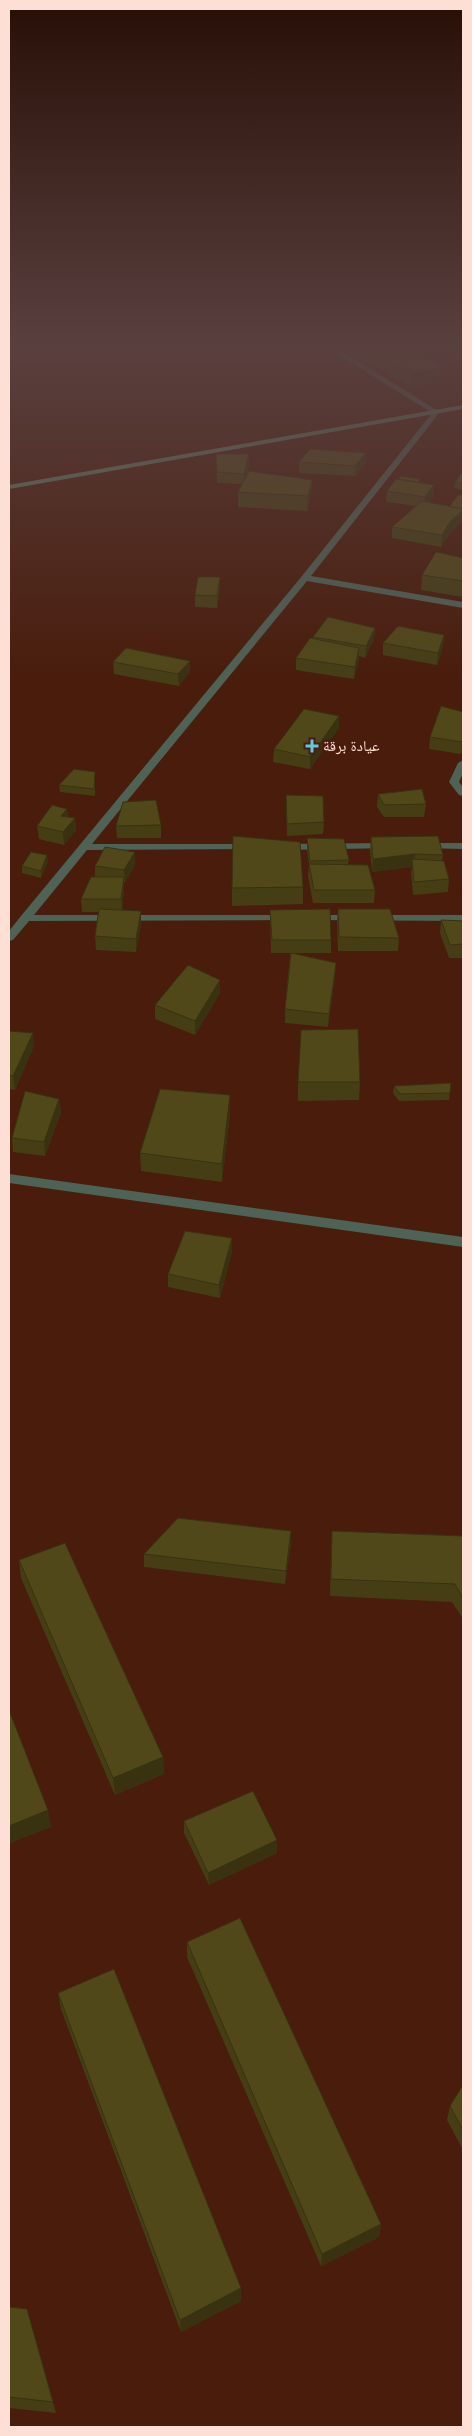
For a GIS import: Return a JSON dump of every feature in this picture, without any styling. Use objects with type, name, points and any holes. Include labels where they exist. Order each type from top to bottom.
[{"type":"main road","points":[[9,487],[182,457]]},
{"type":"street","points":[[9,938],[305,578],[401,457]]},
{"type":"street","points":[[305,578],[463,605]]},
{"type":"street","points":[[463,763],[454,782],[463,793]]},
{"type":"street","points":[[84,847],[463,846]]},
{"type":"street","points":[[25,918],[463,918]]},
{"type":"street","points":[[9,1178],[463,1242]]},
{"type":"building","points":[[216,457],[248,457],[244,474],[217,472]]},
{"type":"building","points":[[304,457],[363,457],[355,466],[299,462]]},
{"type":"building","points":[[249,471],[312,480],[308,496],[238,492]]},
{"type":"building","points":[[462,472],[463,484],[455,482]]},
{"type":"building","points":[[400,476],[420,479],[418,482],[399,479]]},
{"type":"building","points":[[396,479],[434,485],[425,497],[387,491]]},
{"type":"building","points":[[458,495],[463,495],[463,509],[449,507]]},
{"type":"building","points":[[422,501],[463,510],[450,522],[442,535],[392,527]]},
{"type":"building","points":[[436,552],[463,558],[463,581],[422,575]]},
{"type":"building","points":[[198,577],[220,577],[217,596],[195,595]]},
{"type":"building","points":[[328,617],[375,628],[366,646],[313,637]]},
{"type":"building","points":[[398,626],[444,635],[438,653],[383,643]]},
{"type":"building","points":[[310,638],[359,648],[355,667],[296,658]]},
{"type":"building","points":[[126,648],[190,661],[178,674],[113,662]]},
{"type":"building","points":[[441,706],[463,712],[462,742],[430,737]]},
{"type":"building","points":[[304,709],[339,716],[310,757],[274,749]]},
{"type":"building","points":[[74,769],[95,772],[94,789],[59,785]]},
{"type":"building","points":[[422,789],[426,804],[384,805],[378,794]]},
{"type":"building","points":[[286,795],[323,796],[324,822],[287,824]]},
{"type":"building","points":[[156,800],[161,825],[116,826],[123,802]]},
{"type":"building","points":[[52,805],[67,809],[61,816],[75,818],[63,832],[37,826]]},
{"type":"building","points":[[233,836],[300,842],[303,887],[232,888]]},
{"type":"building","points":[[438,836],[443,855],[415,854],[373,859],[371,837]]},
{"type":"building","points":[[307,838],[344,839],[349,860],[310,861]]},
{"type":"building","points":[[105,847],[135,852],[124,870],[95,866]]},
{"type":"building","points":[[31,852],[47,855],[41,871],[22,866]]},
{"type":"building","points":[[412,859],[444,861],[449,879],[414,882]]},
{"type":"building","points":[[309,864],[368,865],[375,890],[314,890]]},
{"type":"building","points":[[91,877],[124,877],[121,899],[81,899]]},
{"type":"building","points":[[99,909],[141,911],[136,939],[95,936]]},
{"type":"building","points":[[330,909],[331,940],[272,940],[270,910]]},
{"type":"building","points":[[338,909],[390,909],[399,938],[339,937]]},
{"type":"building","points":[[441,920],[463,921],[463,944],[450,945]]},
{"type":"building","points":[[291,953],[336,963],[329,1014],[285,1009]]},
{"type":"building","points":[[188,965],[220,980],[195,1021],[155,1005]]},
{"type":"building","points":[[358,1029],[360,1082],[298,1082],[301,1030]]},
{"type":"building","points":[[9,1031],[33,1033],[13,1076],[9,1075]]},
{"type":"building","points":[[451,1083],[450,1093],[400,1094],[394,1086]]},
{"type":"building","points":[[160,1089],[230,1095],[222,1164],[140,1153]]},
{"type":"building","points":[[25,1091],[59,1099],[44,1142],[12,1138]]},
{"type":"building","points":[[185,1231],[232,1238],[219,1285],[168,1274]]},
{"type":"building","points":[[178,1518],[291,1531],[286,1571],[144,1554]]},
{"type":"building","points":[[332,1531],[463,1536],[463,1598],[455,1584],[331,1579]]},
{"type":"building","points":[[65,1543],[163,1757],[113,1778],[19,1560]]},
{"type":"building","points":[[9,1710],[48,1810],[9,1826]]},
{"type":"building","points":[[253,1791],[277,1840],[208,1873],[184,1821]]},
{"type":"building","points":[[240,1918],[381,2224],[322,2254],[187,1942]]},
{"type":"building","points":[[114,1969],[241,2288],[180,2320],[58,1993]]},
{"type":"building","points":[[463,2085],[463,2130],[450,2106]]},
{"type":"building","points":[[9,2307],[27,2309],[53,2402],[9,2397]]},
{"type":"place","name":"عيادة برقة","points":[[312,746]]}]
